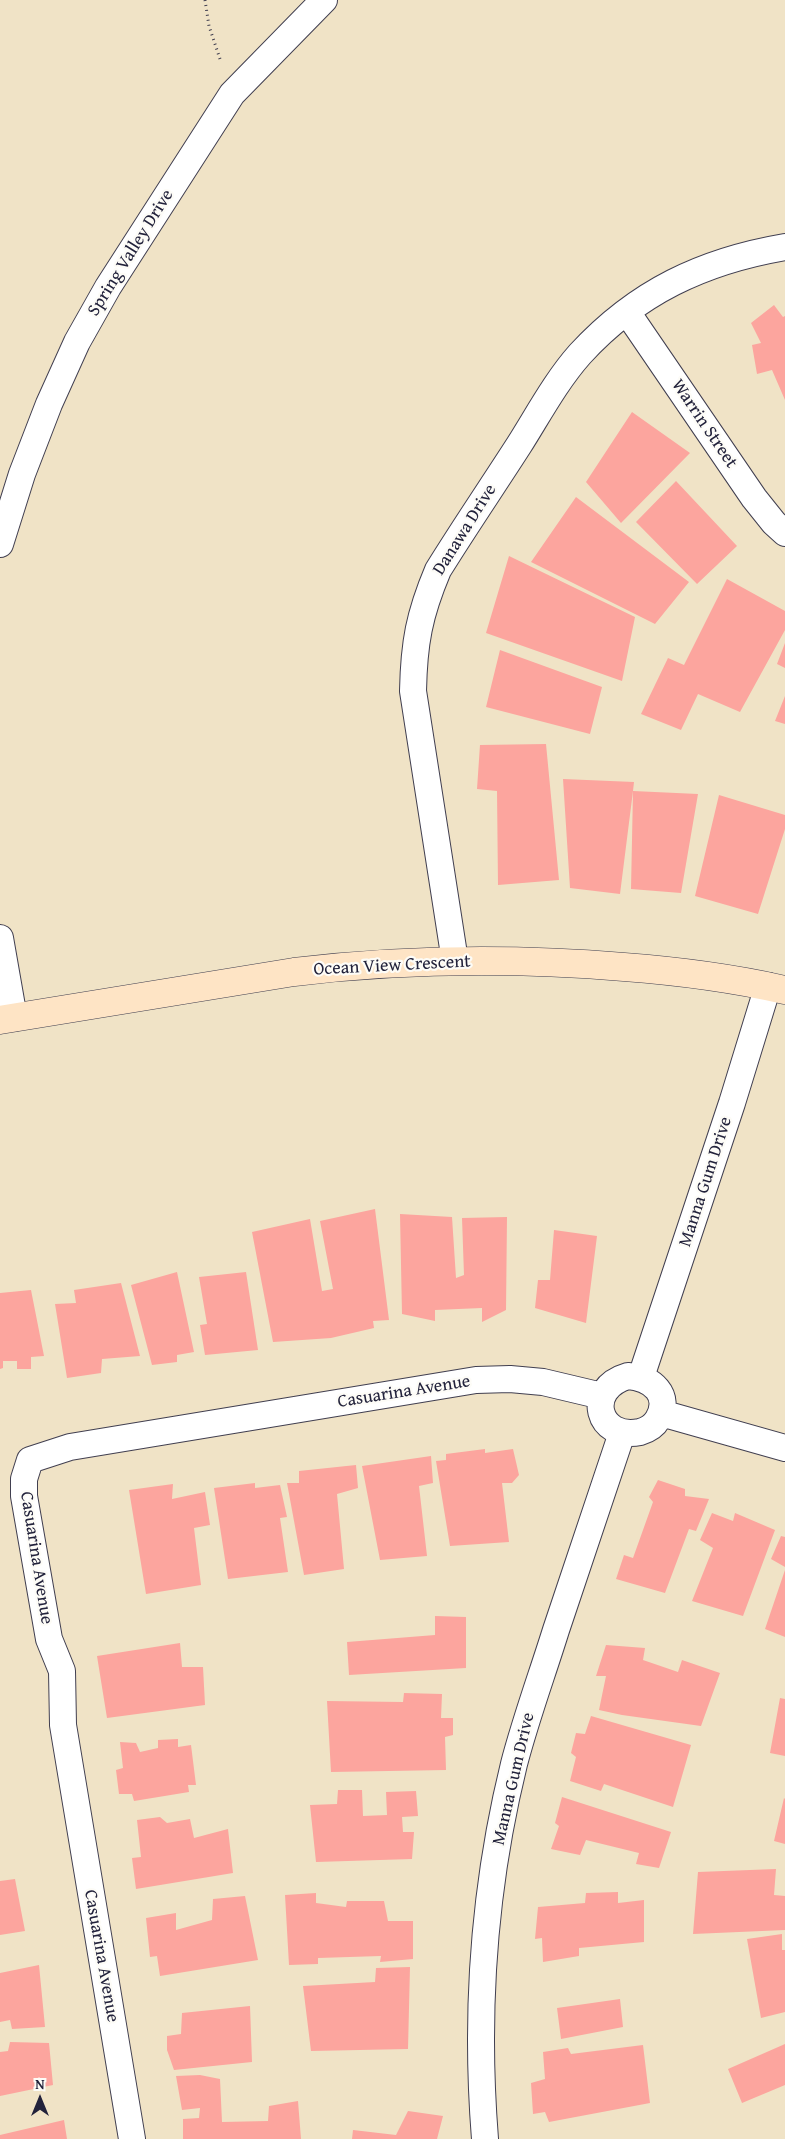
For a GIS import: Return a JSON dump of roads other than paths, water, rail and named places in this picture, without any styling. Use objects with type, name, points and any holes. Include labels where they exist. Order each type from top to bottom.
[{"type":"street","name":"Spring Valley Drive","points":[[0,544],[22,474],[45,413],[77,342],[108,287],[142,231],[232,94],[324,0]]},
{"type":"street","name":"Danawa Drive","points":[[455,961],[413,691],[418,625],[427,595],[438,570],[566,371],[593,341],[627,312],[678,278],[730,258],[785,247]]},
{"type":"street","name":"Warrin Street","points":[[627,312],[754,498],[774,523],[785,533]]},
{"type":"street","points":[[0,938],[7,1019]]},
{"type":"street","name":"Ocean View Crescent","points":[[7,1019],[294,972],[338,967],[455,961],[552,961],[666,970],[776,988]]},
{"type":"street","name":"Manna Gum Drive","points":[[641,1377],[732,1103],[776,988]]},
{"type":"street","points":[[628,1376],[641,1377],[652,1383],[658,1390],[662,1401],[661,1413],[656,1422],[647,1430],[622,1433],[610,1426],[602,1416],[600,1405],[602,1396],[608,1386],[618,1379],[628,1376]]},
{"type":"street","name":"Casuarina Avenue","points":[[132,2139],[63,1725],[62,1671],[47,1629],[24,1496],[24,1479],[30,1460],[70,1447],[476,1380],[510,1379],[543,1382],[602,1396]]},
{"type":"street","points":[[661,1413],[785,1448]]},
{"type":"street","name":"Manna Gum Drive","points":[[485,2139],[482,2054],[485,1937],[502,1817],[532,1701],[622,1433]]}]
